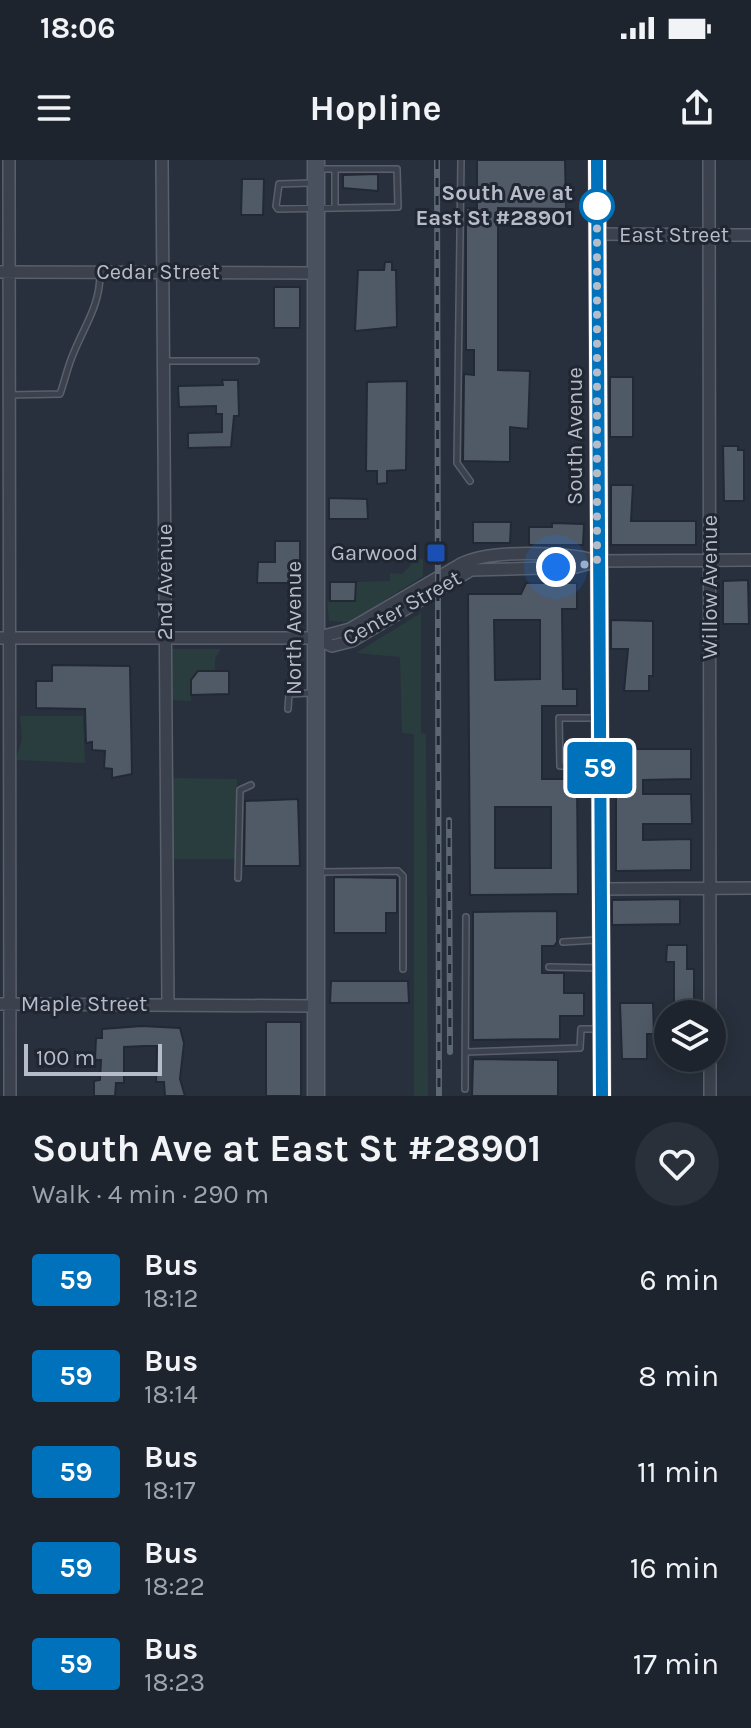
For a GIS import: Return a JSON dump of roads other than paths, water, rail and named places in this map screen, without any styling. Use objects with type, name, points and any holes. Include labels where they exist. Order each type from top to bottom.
[{"type":"main road","name":"South Avenue","points":[[597,160],[602,1096]]},
{"type":"main road","name":"North Avenue","points":[[312,174],[309,209],[316,273],[316,1096]]},
{"type":"street","points":[[9,160],[4,272],[9,395],[5,638],[5,1004],[10,1096]]},
{"type":"street","name":"2nd Avenue","points":[[162,160],[168,1005]]},
{"type":"street","name":"Willow Avenue","points":[[709,160],[710,1000]]},
{"type":"street","name":"East Street","points":[[597,234],[751,235]]},
{"type":"street","name":"Cedar Street","points":[[4,272],[316,273]]},
{"type":"street","name":"Center Street","points":[[5,638],[316,638],[332,646],[352,641],[471,570],[576,567],[597,561],[751,560]]},
{"type":"street","points":[[603,889],[751,888]]},
{"type":"street","name":"Maple Street","points":[[5,1004],[315,1006]]},
{"type":"street","points":[[710,1072],[710,1096]]},
{"type":"lane","points":[[461,160],[457,463],[470,481]]},
{"type":"lane","points":[[335,169],[335,208]]},
{"type":"lane","points":[[335,169],[397,169],[398,207],[278,209],[276,206],[279,184],[335,169]]},
{"type":"lane","points":[[9,395],[60,394],[74,351],[97,301],[100,272]]},
{"type":"lane","points":[[163,361],[256,361]]},
{"type":"lane","points":[[288,709],[290,692],[316,693]]},
{"type":"lane","points":[[600,718],[559,718],[560,766],[600,766]]},
{"type":"lane","points":[[238,878],[240,790],[251,785]]},
{"type":"lane","points":[[315,872],[398,871],[403,876],[403,969]]},
{"type":"lane","points":[[465,1089],[466,917]]},
{"type":"lane","points":[[563,942],[602,940]]},
{"type":"lane","points":[[549,967],[602,968]]},
{"type":"lane","points":[[466,1052],[580,1048],[581,1029],[602,1029]]},
{"type":"railway","points":[[437,160],[439,1096]]},
{"type":"railway","points":[[449,820],[450,1052]]},
{"type":"place","name":"South Ave at East St #28901","points":[[597,206]]},
{"type":"place","name":"Garwood","points":[[436,553]]}]
